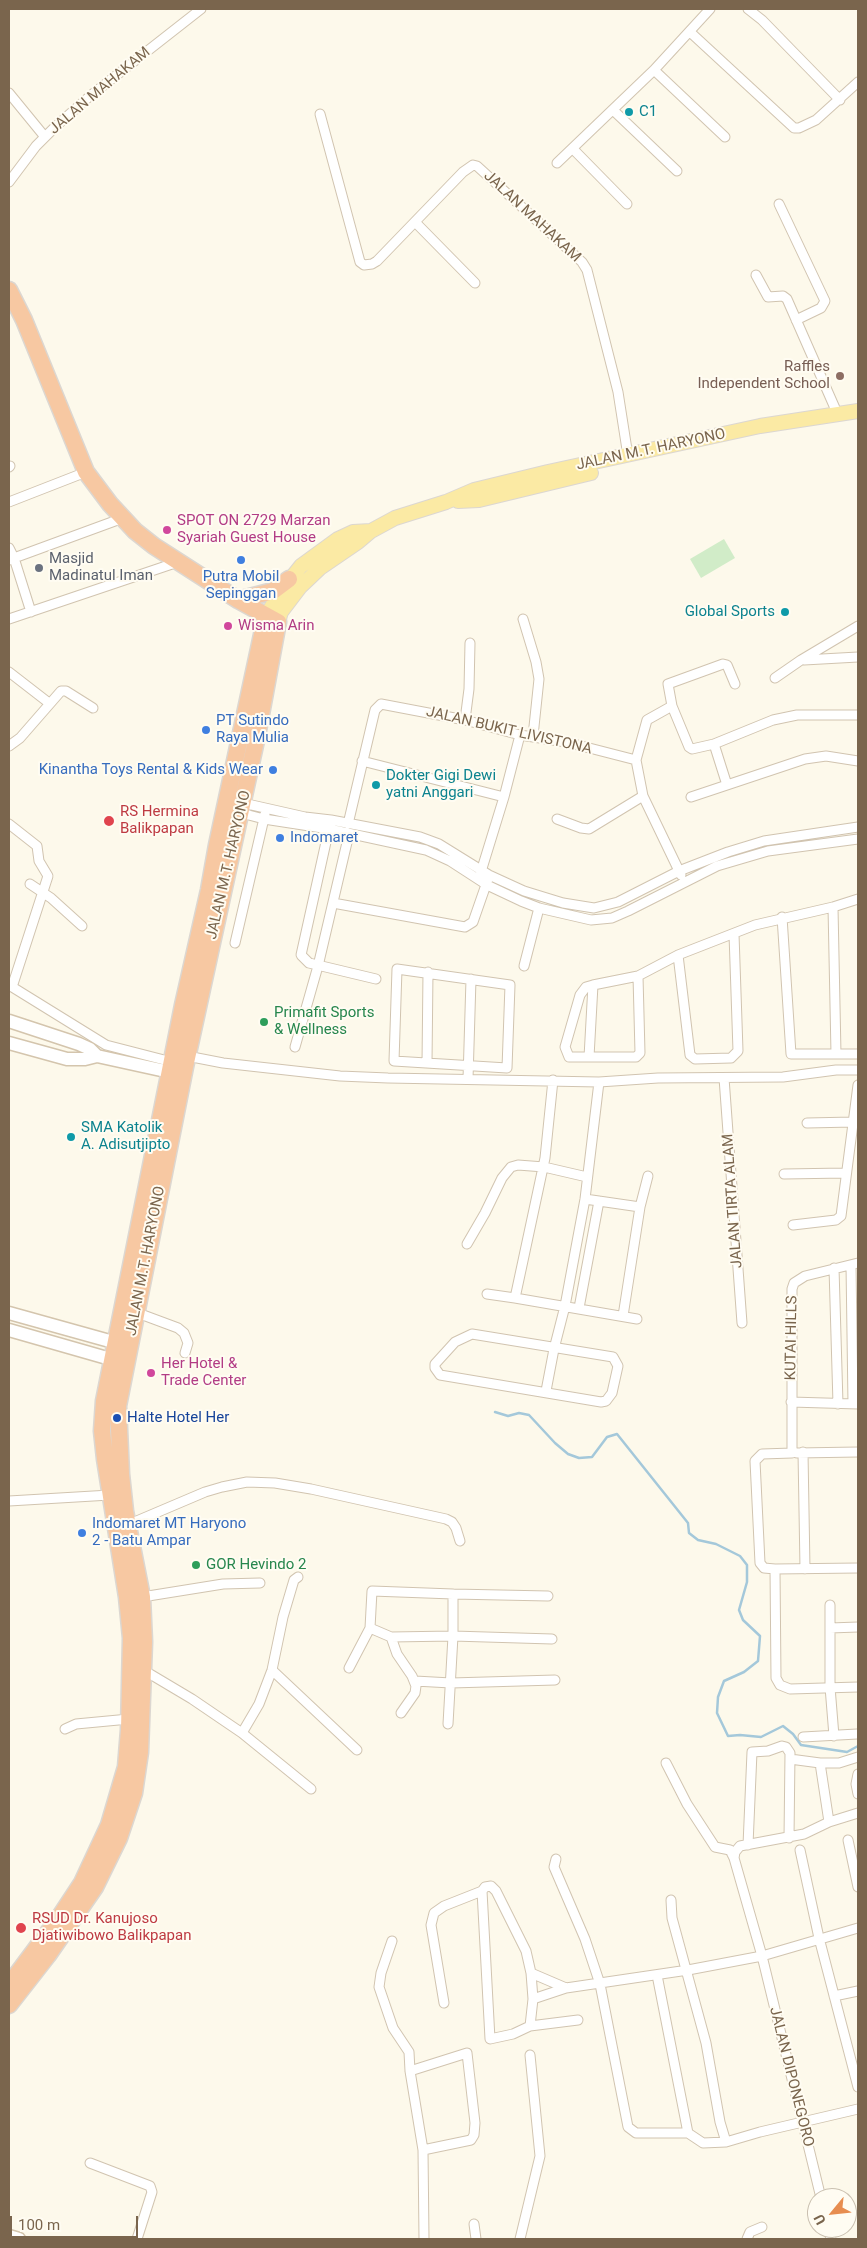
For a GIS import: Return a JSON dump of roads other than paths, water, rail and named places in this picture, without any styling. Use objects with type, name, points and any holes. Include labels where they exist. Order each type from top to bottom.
[{"type":"highway","points":[[9,290],[24,320],[86,472],[101,493],[123,518],[154,546],[238,600],[272,619]]},
{"type":"highway","points":[[238,600],[273,591],[289,579]]},
{"type":"highway","points":[[238,600],[251,622],[259,644]]},
{"type":"highway","name":"JALAN M.T. HARYONO","points":[[9,1985],[82,1883],[109,1824],[126,1767],[131,1684],[117,1418],[119,1362],[259,644],[272,619]]},
{"type":"highway","name":"JALAN M.T. HARYONO","points":[[122,1344],[135,1312],[176,1063],[242,808],[272,619]]},
{"type":"highway","name":"JALAN M.T. HARYONO","points":[[9,2006],[95,1887],[119,1838],[136,1783],[140,1752],[144,1671],[142,1597],[122,1526],[110,1495],[102,1431],[104,1401],[119,1362]]},
{"type":"main road","name":"JALAN M.T. HARYONO","points":[[620,460],[681,442],[760,426],[858,411]]},
{"type":"main road","name":"JALAN M.T. HARYONO","points":[[272,619],[281,612],[300,587],[320,568],[358,542],[370,531],[395,518],[446,502],[474,490],[730,439],[858,419]]},
{"type":"main road","name":"JALAN M.T. HARYONO","points":[[272,619],[289,579],[301,566],[338,539],[353,532],[370,531]]},
{"type":"street","name":"JALAN MAHAKAM","points":[[9,182],[45,137],[90,96],[201,9]]},
{"type":"street","points":[[557,163],[574,149],[654,70],[710,9]]},
{"type":"street","points":[[748,9],[762,20],[840,100]]},
{"type":"street","points":[[757,9],[762,20]]},
{"type":"street","points":[[690,32],[794,128],[799,128],[816,120],[858,82]]},
{"type":"street","points":[[654,70],[725,137]]},
{"type":"street","points":[[9,93],[45,137]]},
{"type":"street","points":[[614,110],[677,171]]},
{"type":"street","name":"JALAN MAHAKAM","points":[[320,114],[360,262],[364,265],[377,261],[416,223],[468,167],[477,166],[582,262],[587,270],[618,392],[620,460]]},
{"type":"street","points":[[574,149],[627,204]]},
{"type":"street","points":[[779,204],[825,301],[821,308],[796,320]]},
{"type":"street","points":[[416,223],[475,282]]},
{"type":"street","points":[[756,274],[768,297],[784,296],[787,299],[838,415]]},
{"type":"street","points":[[9,502],[86,472]]},
{"type":"street","points":[[11,559],[123,518]]},
{"type":"street","points":[[9,548],[11,559],[31,612]]},
{"type":"street","points":[[9,618],[178,562]]},
{"type":"street","points":[[523,620],[538,670],[533,736]]},
{"type":"street","points":[[775,678],[858,626]]},
{"type":"street","points":[[464,720],[469,689],[470,643]]},
{"type":"street","points":[[801,660],[858,657]]},
{"type":"street","points":[[735,684],[727,665],[720,665],[670,683],[667,686],[672,706],[689,747],[692,749],[714,744],[773,720],[797,715],[858,715]]},
{"type":"street","points":[[9,672],[49,703]]},
{"type":"street","points":[[9,746],[20,738],[58,693],[63,691],[93,708]]},
{"type":"street","name":"JALAN BUKIT LIVISTONA","points":[[362,761],[375,710],[381,704],[464,720],[520,735],[566,742],[636,760]]},
{"type":"street","points":[[672,706],[647,720],[636,760],[643,796],[684,882]]},
{"type":"street","points":[[333,903],[465,927],[473,922],[487,885],[486,873],[520,735]]},
{"type":"street","points":[[714,744],[727,785]]},
{"type":"street","points":[[691,797],[805,759],[826,756],[858,761]]},
{"type":"street","points":[[295,1047],[318,966],[333,903],[345,828],[362,761],[504,797]]},
{"type":"street","points":[[557,819],[589,829],[643,796]]},
{"type":"street","points":[[242,808],[266,808],[304,816],[426,850],[450,861],[487,885],[539,908],[591,920],[612,918],[628,912],[717,866],[768,851],[858,839]]},
{"type":"street","points":[[242,808],[264,819],[330,824]]},
{"type":"street","points":[[236,943],[266,808]]},
{"type":"street","points":[[9,824],[37,846],[39,861],[48,876],[11,986],[106,1045],[176,1063]]},
{"type":"street","points":[[330,824],[301,951],[305,961],[318,966],[376,979]]},
{"type":"street","points":[[361,832],[430,840],[456,853],[486,873],[539,896],[580,907],[594,908],[608,906],[630,898],[678,871],[728,852],[764,841],[858,827]]},
{"type":"street","points":[[478,880],[486,873]]},
{"type":"street","points":[[30,884],[82,926]]},
{"type":"street","points":[[638,976],[640,1053],[636,1057],[569,1057],[565,1047],[580,995],[586,987],[638,976],[678,955],[782,917],[833,907],[858,899]]},
{"type":"street","points":[[833,907],[836,1054]]},
{"type":"street","points":[[524,966],[539,908]]},
{"type":"street","points":[[591,920],[594,908]]},
{"type":"street","points":[[782,917],[791,1054],[858,1054]]},
{"type":"street","points":[[678,955],[690,1055],[695,1059],[732,1058],[738,1051],[734,934]]},
{"type":"street","points":[[397,969],[428,972],[510,985],[507,1068],[394,1061],[397,969]]},
{"type":"street","points":[[427,1063],[428,972]]},
{"type":"street","points":[[468,1079],[471,979]]},
{"type":"street","points":[[589,1057],[593,985]]},
{"type":"street","points":[[9,1021],[79,1044],[90,1049],[97,1056]]},
{"type":"street","points":[[9,1043],[67,1059],[85,1060],[97,1056],[176,1063],[223,1063],[340,1076],[599,1082],[658,1078],[783,1077],[836,1070],[858,1070]]},
{"type":"street","name":"JALAN TIRTA ALAM","points":[[724,1078],[742,1323]]},
{"type":"street","points":[[515,1298],[544,1167],[553,1080]]},
{"type":"street","points":[[546,1391],[565,1306],[584,1199],[599,1082]]},
{"type":"street","points":[[793,1225],[839,1218],[842,1213],[845,1173],[858,1085]]},
{"type":"street","points":[[807,1123],[853,1122]]},
{"type":"street","points":[[466,1244],[485,1213],[506,1171],[518,1165],[544,1167],[587,1177]]},
{"type":"street","points":[[784,1174],[845,1173]]},
{"type":"street","points":[[623,1316],[640,1207],[648,1176]]},
{"type":"street","points":[[584,1199],[640,1207]]},
{"type":"street","points":[[579,1308],[599,1201]]},
{"type":"street","points":[[854,1264],[856,1404]]},
{"type":"street","name":"KUTAI HILLS","points":[[792,1453],[792,1289],[794,1283],[805,1276],[854,1264]]},
{"type":"street","points":[[834,1268],[838,1404]]},
{"type":"street","points":[[487,1294],[637,1319]]},
{"type":"street","points":[[135,1312],[178,1328],[184,1333],[188,1343],[184,1353]]},
{"type":"street","points":[[9,1313],[122,1344]]},
{"type":"street","points":[[9,1330],[119,1362]]},
{"type":"street","points":[[66,1346],[69,1330]]},
{"type":"street","points":[[472,1334],[554,1349],[613,1357],[618,1366],[610,1398],[602,1402],[546,1391],[447,1377],[440,1375],[435,1368],[435,1364],[450,1347],[461,1338],[472,1334]]},
{"type":"street","name":"KUTAI HILLS","points":[[791,1402],[856,1404]]},
{"type":"street","points":[[803,1452],[805,1569]]},
{"type":"street","points":[[858,1452],[762,1454],[756,1461],[760,1563],[764,1568],[858,1568]]},
{"type":"street","points":[[122,1526],[205,1492],[222,1487],[248,1482],[275,1483],[312,1489],[446,1519],[452,1522],[456,1528],[460,1541]]},
{"type":"street","points":[[9,1501],[110,1495]]},
{"type":"street","points":[[775,1569],[776,1678],[780,1685],[790,1689],[858,1687]]},
{"type":"street","points":[[242,1733],[259,1704],[272,1670],[283,1617],[294,1580],[298,1577]]},
{"type":"street","points":[[142,1597],[223,1584],[260,1583]]},
{"type":"street","points":[[349,1668],[370,1628],[372,1592],[548,1596]]},
{"type":"street","points":[[448,1724],[453,1636],[453,1594]]},
{"type":"street","points":[[830,1605],[830,1687],[834,1736]]},
{"type":"street","points":[[830,1628],[858,1627]]},
{"type":"street","points":[[370,1628],[391,1637],[453,1636],[552,1639]]},
{"type":"street","points":[[391,1637],[397,1654],[415,1681],[415,1694],[401,1713]]},
{"type":"street","points":[[272,1670],[357,1750]]},
{"type":"street","points":[[144,1671],[192,1699],[242,1733],[311,1788]]},
{"type":"street","points":[[415,1681],[451,1683],[556,1680]]},
{"type":"street","points":[[65,1728],[76,1724],[129,1719]]},
{"type":"street","points":[[803,1737],[857,1734]]},
{"type":"street","points":[[748,1845],[752,1752],[768,1751],[784,1746],[788,1750],[790,1759],[789,1838]]},
{"type":"street","points":[[790,1759],[820,1763],[839,1763],[858,1757]]},
{"type":"street","points":[[666,1763],[687,1804],[715,1847],[730,1850],[734,1858]]},
{"type":"street","points":[[820,1763],[829,1822]]},
{"type":"street","points":[[858,1774],[856,1784],[858,1794]]},
{"type":"street","points":[[734,1858],[738,1848],[804,1834],[829,1822],[858,1813]]},
{"type":"street","points":[[848,1840],[858,1887]]},
{"type":"street","points":[[800,1850],[819,1938],[858,2087]]},
{"type":"street","name":"JALAN DIPONEGORO","points":[[734,1858],[762,1956],[818,2188]]},
{"type":"street","points":[[556,1859],[554,1867],[579,1922],[600,1984],[628,2127],[636,2133],[688,2134],[703,2143],[726,2142],[858,2109]]},
{"type":"street","points":[[444,2003],[431,1925],[434,1913],[444,1906],[482,1891],[488,1886],[496,1891],[526,1951],[531,1973],[533,1999],[530,2026]]},
{"type":"street","points":[[482,1891],[490,2039],[513,2034],[530,2026],[578,2020]]},
{"type":"street","points":[[671,1900],[672,1918],[688,1970],[706,2043],[720,2122],[726,2142]]},
{"type":"street","points":[[533,1999],[566,1988],[688,1970],[762,1956],[858,1928]]},
{"type":"street","points":[[392,1941],[381,1973],[379,1987],[394,2028],[409,2052],[410,2071],[423,2150],[424,2239]]},
{"type":"street","points":[[531,1973],[566,1988]]},
{"type":"street","points":[[656,1975],[688,2134]]},
{"type":"street","points":[[834,1996],[858,1991]]},
{"type":"street","points":[[410,2071],[467,2053],[475,2123],[474,2136],[471,2140],[423,2150]]},
{"type":"street","points":[[520,2239],[540,2156],[530,2055]]},
{"type":"street","points":[[90,2163],[150,2186],[152,2192],[137,2239]]},
{"type":"street","points":[[474,2224],[476,2239]]},
{"type":"street","points":[[748,2239],[750,2232],[762,2227]]},
{"type":"street","points":[[9,2236],[19,2239]]},
{"type":"waterway","points":[[495,1412],[508,1416],[519,1413],[529,1415],[555,1443],[568,1454],[579,1458],[592,1457],[607,1437],[617,1434],[688,1523],[689,1533],[698,1540],[716,1544],[740,1556],[747,1565],[747,1582],[739,1610],[743,1620],[760,1636],[758,1661],[744,1672],[724,1681],[718,1697],[717,1713],[728,1736],[761,1737],[783,1726],[793,1734],[801,1745],[847,1752],[858,1746]]},
{"type":"place","name":"C1","points":[[629,112]]},
{"type":"place","name":"Raffles Independent School","points":[[840,376]]},
{"type":"place","name":"SPOT ON 2729 Marzan Syariah Guest House","points":[[167,530]]},
{"type":"place","name":"Putra Mobil Sepinggan","points":[[241,560]]},
{"type":"place","name":"Masjid Madinatul Iman","points":[[39,568]]},
{"type":"place","name":"Global Sports","points":[[785,612]]},
{"type":"place","name":"Wisma Arin","points":[[228,626]]},
{"type":"place","name":"PT Sutindo Raya Mulia","points":[[206,730]]},
{"type":"place","name":"Kinantha Toys Rental & Kids Wear","points":[[273,770]]},
{"type":"place","name":"Dokter Gigi Dewi yatni Anggari","points":[[376,785]]},
{"type":"place","name":"RS Hermina Balikpapan","points":[[109,821]]},
{"type":"place","name":"Indomaret","points":[[280,838]]},
{"type":"place","name":"Primafit Sports & Wellness","points":[[264,1022]]},
{"type":"place","name":"SMA Katolik A. Adisutjipto","points":[[71,1137]]},
{"type":"place","name":"Her Hotel & Trade Center","points":[[151,1373]]},
{"type":"place","name":"Halte Hotel Her","points":[[117,1418]]},
{"type":"place","name":"Indomaret MT Haryono 2 - Batu Ampar","points":[[82,1533]]},
{"type":"place","name":"GOR Hevindo 2","points":[[196,1565]]},
{"type":"place","name":"RSUD Dr. Kanujoso Djatiwibowo Balikpapan","points":[[21,1928]]}]
